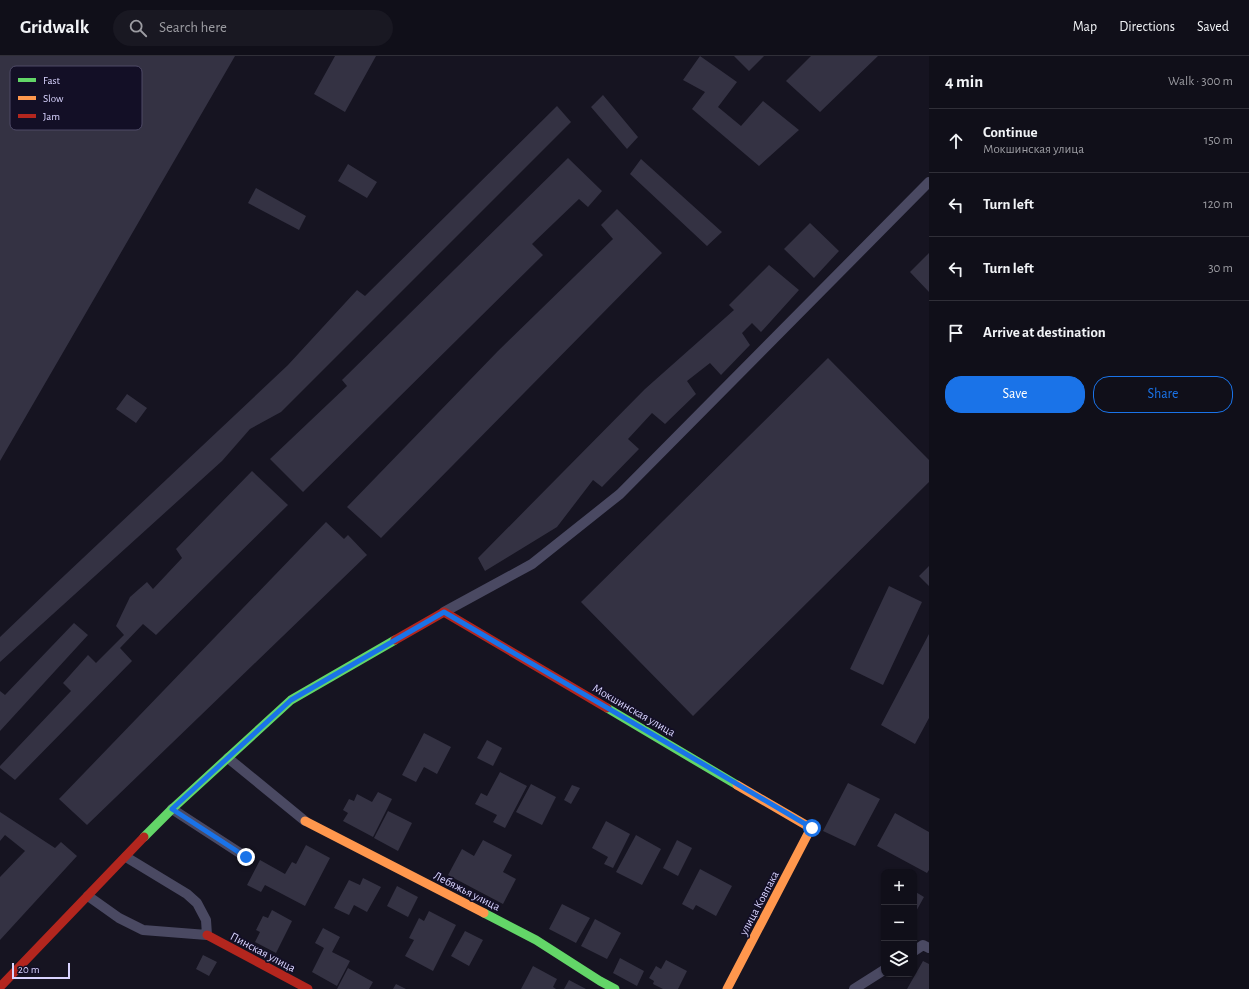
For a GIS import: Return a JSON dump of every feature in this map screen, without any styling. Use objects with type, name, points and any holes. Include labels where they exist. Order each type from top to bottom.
[{"type":"street","points":[[0,987],[172,809],[291,700],[444,612]]},
{"type":"street","name":"Мокшинская улица","points":[[444,612],[812,828]]},
{"type":"street","name":"Лебяжья улица","points":[[305,821],[536,940],[615,989]]},
{"type":"street","name":"улица Ковпака","points":[[727,989],[812,828]]},
{"type":"street","name":"Пинская улица","points":[[207,935],[308,989]]},
{"type":"lane","points":[[444,612],[532,564],[620,494],[929,182]]},
{"type":"lane","points":[[228,758],[305,821]]},
{"type":"lane","points":[[172,809],[246,857]]},
{"type":"lane","points":[[88,896],[119,918],[143,930],[207,935],[206,920],[198,903],[187,894],[126,857]]},
{"type":"lane","points":[[917,949],[923,945],[929,948]]},
{"type":"lane","points":[[854,989],[881,972]]},
{"type":"building","points":[[0,56],[235,56],[0,461]]},
{"type":"building","points":[[335,56],[376,56],[345,112],[314,94]]},
{"type":"building","points":[[700,56],[737,82],[718,107],[741,126],[763,101],[799,130],[759,166],[692,109],[705,92],[683,80]]},
{"type":"building","points":[[734,56],[764,56],[749,71]]},
{"type":"building","points":[[811,56],[878,56],[820,112],[786,81]]},
{"type":"building","points":[[603,95],[638,137],[627,149],[591,107]]},
{"type":"building","points":[[557,106],[571,122],[281,412],[250,429],[222,461],[0,662],[0,637],[288,365],[357,290],[365,296]]},
{"type":"building","points":[[568,158],[602,191],[588,207],[579,199],[532,244],[543,255],[303,492],[270,459],[347,386],[342,380]]},
{"type":"building","points":[[641,159],[722,232],[707,246],[630,174]]},
{"type":"building","points":[[348,164],[377,182],[367,198],[338,181]]},
{"type":"building","points":[[256,188],[306,216],[299,230],[248,203]]},
{"type":"building","points":[[617,209],[662,253],[381,538],[347,507],[498,351],[613,239],[601,225]]},
{"type":"building","points":[[810,223],[839,251],[814,278],[784,249]]},
{"type":"building","points":[[929,253],[929,292],[910,272]]},
{"type":"building","points":[[769,265],[799,290],[761,332],[752,323],[742,333],[750,345],[721,375],[710,363],[687,381],[696,394],[665,424],[652,413],[628,439],[639,449],[602,487],[593,480],[557,527],[485,571],[478,558],[645,389],[734,310],[729,305]]},
{"type":"building","points":[[828,358],[929,460],[929,482],[693,716],[581,602]]},
{"type":"building","points":[[127,394],[147,408],[136,423],[116,409]]},
{"type":"building","points":[[252,471],[288,505],[156,635],[143,624],[120,648],[132,661],[15,780],[0,768],[0,766],[71,691],[63,683],[88,655],[96,663],[124,635],[116,626],[130,597],[147,582],[153,589],[182,558],[176,549]]},
{"type":"building","points":[[326,522],[344,539],[348,535],[367,555],[87,825],[59,799]]},
{"type":"building","points":[[929,566],[929,586],[919,576]]},
{"type":"building","points":[[889,586],[922,602],[883,685],[850,669]]},
{"type":"building","points":[[74,623],[88,635],[0,731],[0,691],[5,695]]},
{"type":"building","points":[[929,634],[929,718],[915,744],[881,725]]},
{"type":"building","points":[[424,733],[451,747],[437,774],[424,767],[416,782],[402,775]]},
{"type":"building","points":[[487,740],[502,748],[493,766],[477,758]]},
{"type":"building","points":[[500,772],[527,786],[505,828],[493,822],[497,815],[475,804],[481,793],[487,796]]},
{"type":"building","points":[[848,783],[880,799],[855,846],[823,831]]},
{"type":"building","points":[[531,784],[556,797],[542,825],[516,812]]},
{"type":"building","points":[[572,785],[580,788],[571,804],[564,800]]},
{"type":"building","points":[[378,792],[392,799],[373,837],[343,821],[348,813],[343,810],[349,799],[354,801],[357,794],[372,802]]},
{"type":"building","points":[[388,811],[412,823],[398,851],[374,838]]},
{"type":"building","points":[[0,812],[55,848],[61,842],[77,856],[0,940],[0,877],[25,851],[5,835],[0,841]]},
{"type":"building","points":[[895,813],[929,832],[929,870],[927,873],[877,846]]},
{"type":"building","points":[[606,821],[630,834],[613,868],[604,864],[608,857],[592,848]]},
{"type":"building","points":[[636,835],[661,849],[642,885],[616,872]]},
{"type":"building","points":[[483,840],[512,855],[503,872],[516,879],[503,904],[448,875],[462,849],[474,856]]},
{"type":"building","points":[[677,840],[692,848],[678,876],[663,868]]},
{"type":"building","points":[[306,845],[330,858],[305,906],[265,885],[261,892],[247,885],[260,860],[285,874],[292,862],[296,864]]},
{"type":"building","points":[[700,869],[732,886],[716,916],[696,905],[693,910],[682,904]]},
{"type":"building","points":[[363,878],[381,887],[367,912],[354,905],[349,915],[334,908],[349,880],[360,885]]},
{"type":"building","points":[[397,886],[418,897],[408,917],[387,906]]},
{"type":"building","points":[[917,893],[924,897],[917,910]]},
{"type":"building","points":[[562,904],[590,918],[576,943],[549,929]]},
{"type":"building","points":[[272,910],[292,921],[276,953],[255,942],[260,932],[256,930],[263,916],[268,918]]},
{"type":"building","points":[[429,911],[456,925],[433,971],[405,956],[414,940],[409,938],[419,918],[424,921]]},
{"type":"building","points":[[595,919],[621,933],[607,959],[581,946]]},
{"type":"building","points":[[323,928],[340,937],[332,952],[350,961],[337,986],[312,972],[324,948],[315,943]]},
{"type":"building","points":[[465,931],[483,940],[469,966],[451,956]]},
{"type":"building","points":[[203,955],[217,962],[209,976],[196,969]]},
{"type":"building","points":[[620,958],[644,971],[637,986],[613,973]]},
{"type":"building","points":[[666,960],[687,971],[678,989],[663,989],[653,984],[654,981],[649,978],[656,966],[661,969]]},
{"type":"building","points":[[923,961],[929,964],[929,989],[907,989],[914,977],[917,977],[917,972]]},
{"type":"building","points":[[533,966],[557,979],[553,987],[556,989],[521,989]]},
{"type":"building","points":[[348,968],[373,982],[369,989],[337,989]]},
{"type":"building","points":[[569,980],[586,989],[564,989]]},
{"type":"building","points":[[396,984],[406,989],[393,989]]},
{"type":"traffic: fast","points":[[144,837],[172,809],[291,700],[395,640]]},
{"type":"traffic: fast","points":[[607,708],[737,785]]},
{"type":"traffic: fast","points":[[484,913],[536,940],[615,989]]},
{"type":"traffic: slow","points":[[727,989],[811,828],[737,785]]},
{"type":"traffic: slow","points":[[305,821],[484,913]]},
{"type":"traffic: jam","points":[[395,640],[444,612],[607,708]]},
{"type":"traffic: jam","points":[[0,987],[144,837]]},
{"type":"traffic: jam","points":[[207,935],[308,989]]},
{"type":"route","points":[[246,857],[172,809],[291,700],[444,612],[812,828]]}]
